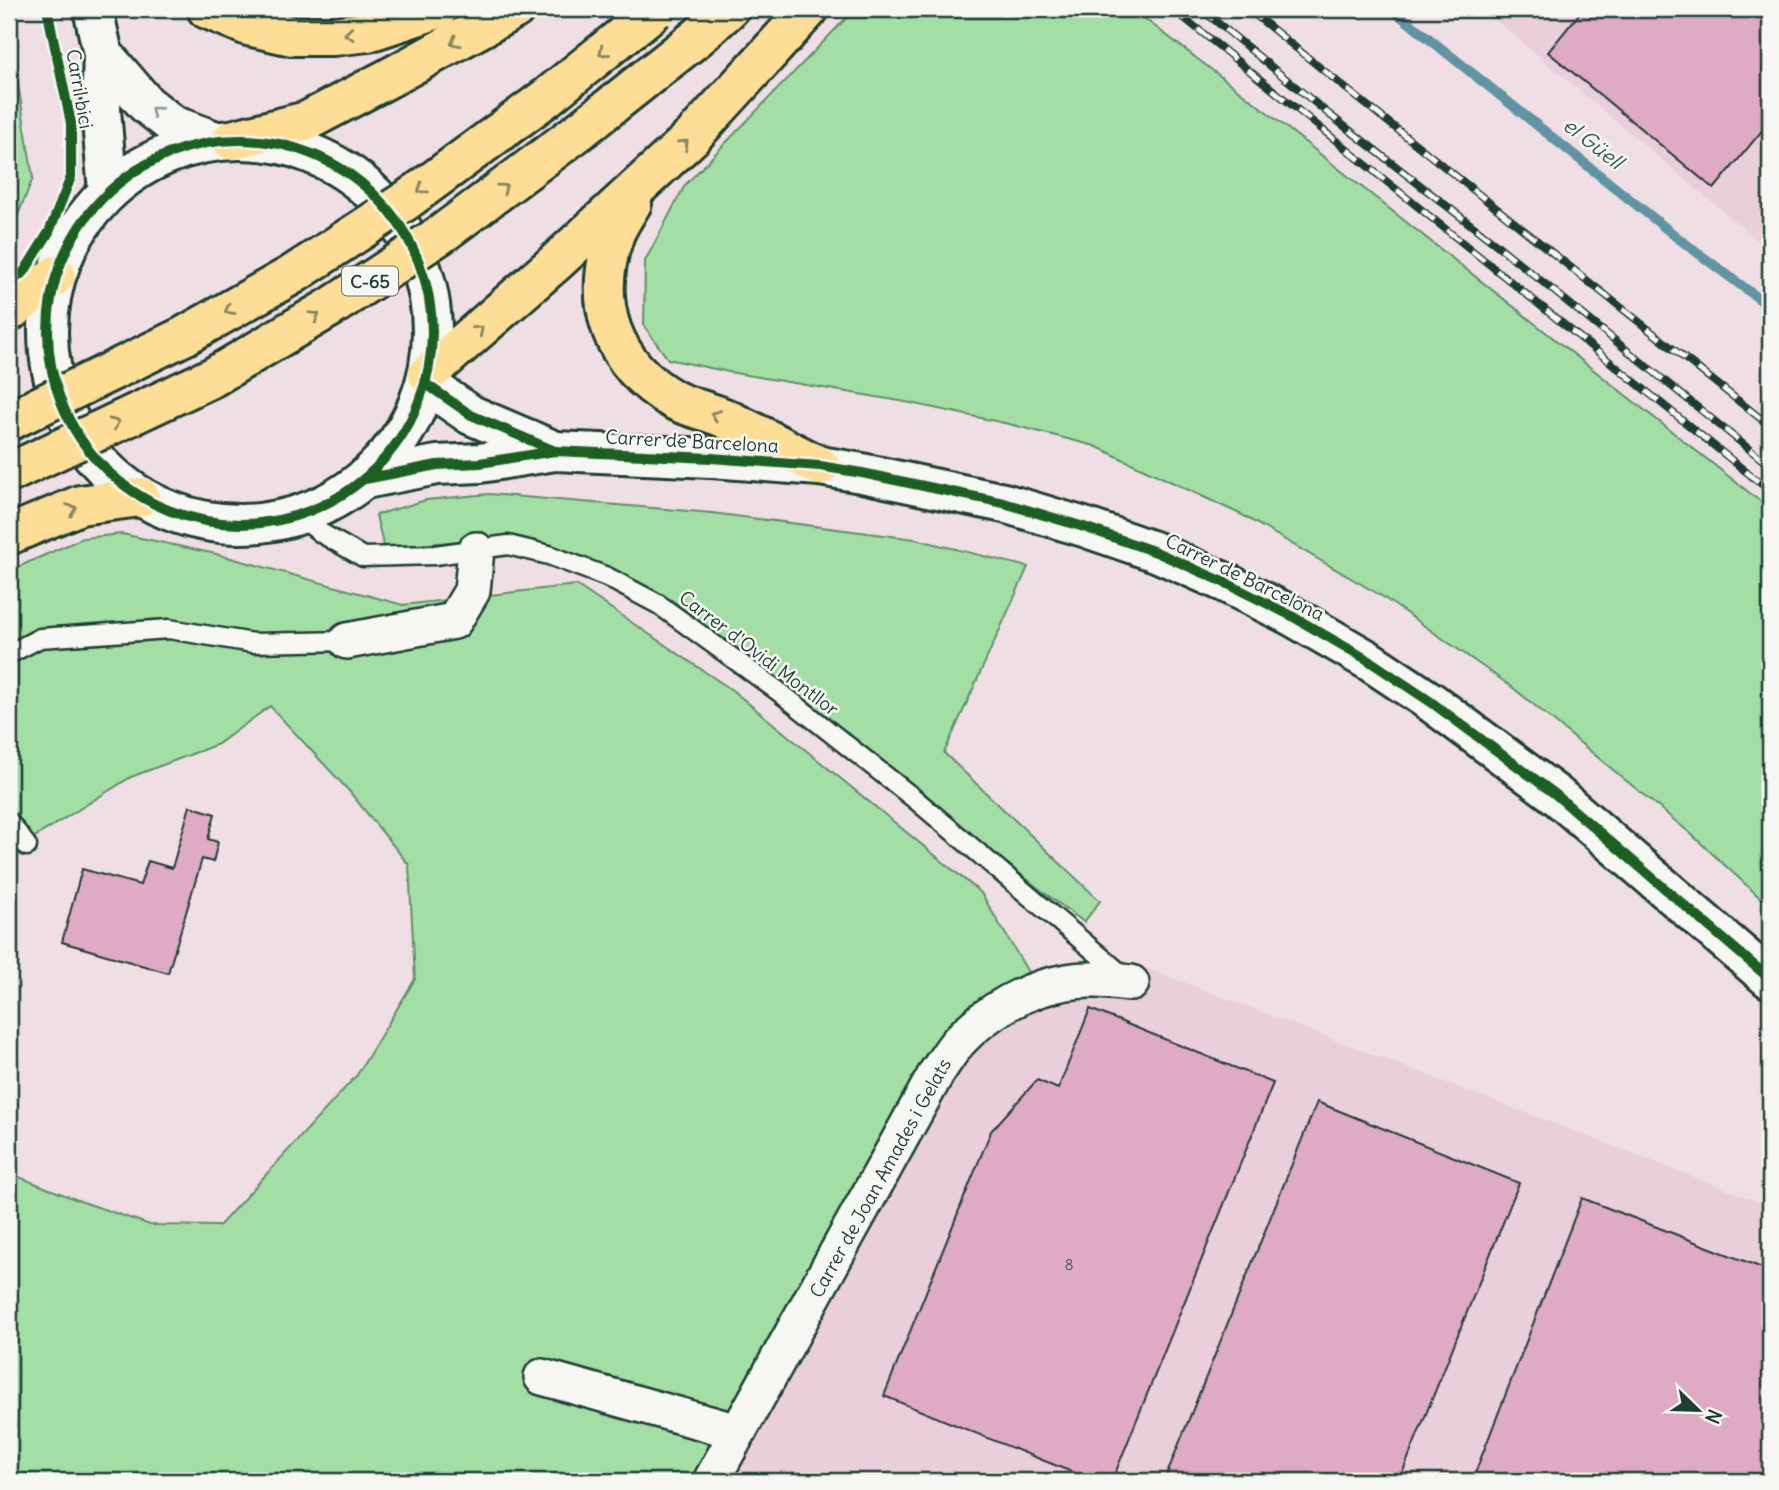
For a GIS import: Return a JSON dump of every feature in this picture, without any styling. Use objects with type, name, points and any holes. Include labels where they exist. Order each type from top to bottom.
[{"type":"highway","points":[[207,9],[248,26],[292,36],[333,36],[368,32],[438,9]]},
{"type":"highway","points":[[223,140],[307,121],[514,9]]},
{"type":"highway","name":"C-65","points":[[9,421],[184,336],[292,275],[407,200],[546,99],[656,9]]},
{"type":"highway","name":"C-65","points":[[9,473],[213,377],[331,307],[443,233],[582,129],[729,9]]},
{"type":"highway","points":[[427,379],[692,137],[809,9]]},
{"type":"highway","points":[[643,182],[615,233],[608,260],[604,297],[615,342],[638,373],[675,400],[723,417],[820,466]]},
{"type":"highway","points":[[9,312],[56,275]]},
{"type":"highway","points":[[9,535],[80,505],[140,497]]},
{"type":"main road","points":[[93,9],[103,54],[101,110],[108,192]]},
{"type":"main road","points":[[103,54],[146,104],[173,125],[223,140]]},
{"type":"main road","points":[[223,140],[254,140],[316,155],[352,176],[370,191],[391,213],[417,257],[427,290],[432,324],[427,379],[415,412],[398,442],[365,479],[331,502],[298,516],[270,523],[212,523],[178,515],[140,497],[116,481],[92,456],[69,422],[50,367],[47,332],[50,298],[56,275],[64,253],[96,204],[138,169],[166,154],[223,140]]},
{"type":"main road","name":"Carrer de Barcelona","points":[[427,379],[471,415],[555,451]]},
{"type":"main road","name":"Carrer de Barcelona","points":[[365,479],[437,466],[480,463],[555,451],[820,466],[1004,503],[1156,552],[1290,615],[1368,660],[1431,702],[1555,794],[1770,979]]},
{"type":"street","points":[[347,641],[454,621],[472,591],[476,550]]},
{"type":"street","name":"Carrer de Joan Amades i Gelats","points":[[711,1481],[925,1093],[958,1042],[1007,1004],[1035,991],[1066,982],[1097,980],[1131,983]]},
{"type":"street","points":[[542,1377],[738,1432]]},
{"type":"lane","name":"Carrer d'Ovidi Montllor","points":[[298,516],[321,533],[363,557],[435,555],[508,545],[549,555],[607,577],[658,604],[778,691],[905,792],[1131,983]]},
{"type":"lane","points":[[9,653],[40,638],[169,629],[253,643],[347,641]]},
{"type":"lane","points":[[9,822],[27,846]]},
{"type":"shaded area","points":[[1482,9],[1770,9],[1770,251],[1542,59]]},
{"type":"shaded area","points":[[1133,963],[1770,1206],[1770,1481],[692,1481],[950,1027],[1028,972]]},
{"type":"green space","points":[[855,9],[1132,9],[1770,509],[1770,907],[1690,833],[1512,687],[1380,595],[1242,515],[1095,446],[906,402],[668,359],[644,326],[645,261],[685,185]]},
{"type":"green space","points":[[9,27],[33,178],[9,237]]},
{"type":"green space","points":[[489,494],[712,513],[915,539],[1028,567],[944,753],[1100,901],[1084,922],[673,601],[619,572],[538,544],[501,537],[384,548],[376,515],[426,500]]},
{"type":"green space","points":[[122,534],[216,554],[403,605],[576,585],[732,690],[981,893],[1028,972],[950,1027],[692,1481],[9,1481],[9,1173],[150,1225],[219,1226],[357,1075],[415,979],[409,865],[349,791],[270,706],[218,744],[131,777],[9,853],[9,571],[83,538]]},
{"type":"building","points":[[1583,9],[1770,9],[1770,121],[1714,189],[1548,52]]},
{"type":"building","points":[[190,806],[215,814],[208,839],[218,842],[213,862],[202,859],[168,973],[62,942],[82,869],[140,885],[148,861],[172,868]]},
{"type":"building","points":[[1090,1009],[1273,1083],[1112,1481],[1094,1481],[884,1396],[991,1131],[1037,1080],[1058,1089]]},
{"type":"building","points":[[1317,1102],[1519,1183],[1399,1481],[1164,1481]]},
{"type":"building","points":[[1582,1198],[1770,1271],[1770,1481],[1472,1481]]},
{"type":"waterway","name":"el Güell","points":[[1392,9],[1678,238],[1770,307]]},
{"type":"railway","points":[[1173,9],[1770,491]]},
{"type":"railway","points":[[1201,9],[1770,466]]},
{"type":"railway","points":[[1248,9],[1770,426]]},
{"type":"cycle path","name":"Carril bici","points":[[9,283],[24,272],[49,232],[71,177],[71,123],[47,9]]},
{"type":"cycle path","points":[[240,140],[278,143],[314,154],[347,172],[376,196],[400,225],[418,258],[429,294],[432,332],[429,370],[418,406],[400,439],[376,468],[347,492],[314,510],[278,521],[240,524],[202,521],[166,510],[133,492],[104,468],[80,439],[62,406],[51,370],[48,332],[51,294],[62,258],[80,225],[104,196],[133,172],[166,154],[202,143],[240,140]]},
{"type":"cycle path","points":[[426,384],[471,415],[555,451]]},
{"type":"cycle path","points":[[365,479],[437,465],[480,463],[555,451],[820,466],[1004,503],[1156,552],[1290,615],[1368,660],[1431,702],[1555,794],[1770,979]]}]
